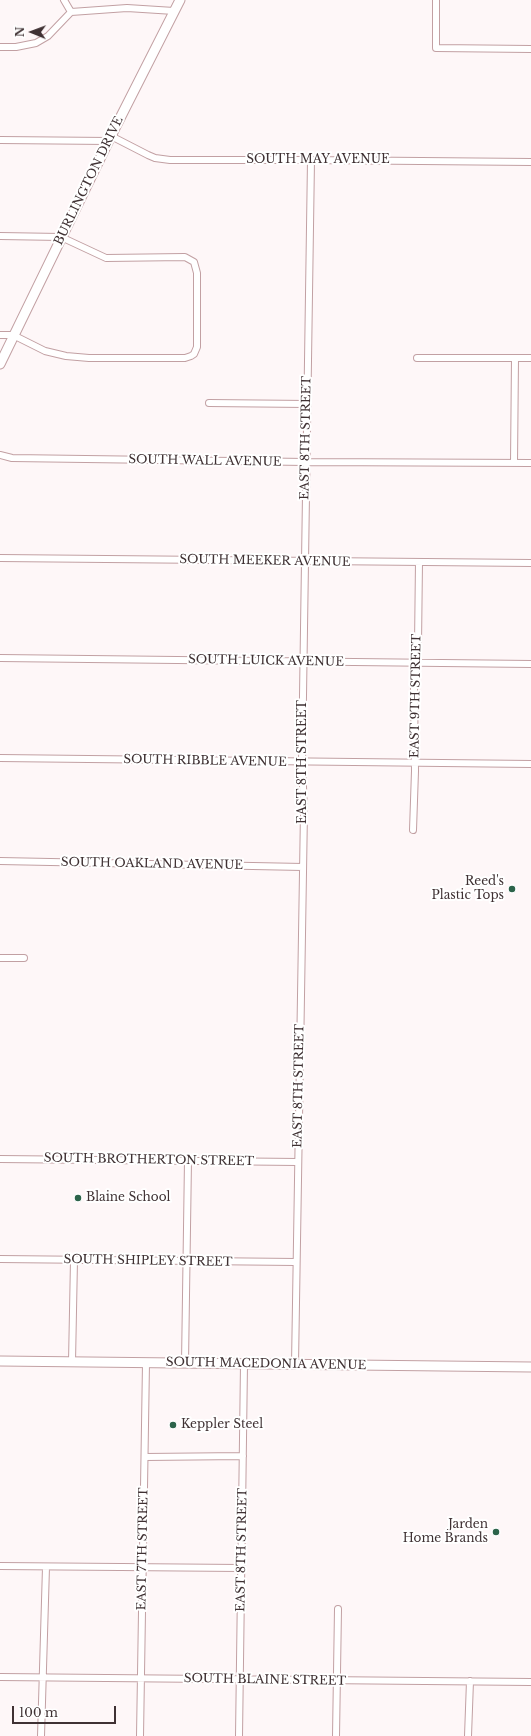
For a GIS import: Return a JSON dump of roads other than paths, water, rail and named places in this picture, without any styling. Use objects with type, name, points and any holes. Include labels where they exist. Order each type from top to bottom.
[{"type":"street","points":[[64,0],[71,12]]},
{"type":"street","name":"BURLINGTON DRIVE","points":[[0,364],[61,237],[180,0]]},
{"type":"street","points":[[436,0],[436,48],[531,49]]},
{"type":"street","points":[[0,47],[16,47],[36,43],[48,36],[71,12],[120,8],[174,11]]},
{"type":"street","name":"SOUTH MAY AVENUE","points":[[0,140],[110,138],[155,158],[170,160],[531,162]]},
{"type":"street","name":"EAST 8TH STREET","points":[[295,1364],[304,811],[302,762],[303,661],[311,160]]},
{"type":"street","points":[[0,236],[61,237],[106,258],[185,257],[193,260],[198,273],[197,335],[195,352],[193,355],[185,358],[72,357],[45,351],[14,335],[0,335]]},
{"type":"street","points":[[417,358],[531,358]]},
{"type":"street","points":[[514,463],[515,358]]},
{"type":"street","points":[[209,403],[307,404]]},
{"type":"street","name":"SOUTH WALL AVENUE","points":[[0,455],[7,458],[531,463]]},
{"type":"street","name":"SOUTH MEEKER AVENUE","points":[[0,558],[531,564]]},
{"type":"street","name":"EAST 9TH STREET","points":[[413,830],[415,662],[418,644],[419,562]]},
{"type":"street","name":"SOUTH LUICK AVENUE","points":[[0,658],[531,664]]},
{"type":"street","name":"SOUTH RIBBLE AVENUE","points":[[0,758],[531,764]]},
{"type":"street","name":"SOUTH OAKLAND AVENUE","points":[[0,861],[303,867]]},
{"type":"street","points":[[0,958],[24,958]]},
{"type":"street","name":"SOUTH BROTHERTON STREET","points":[[0,1159],[298,1162]]},
{"type":"street","points":[[185,1363],[188,1160]]},
{"type":"street","name":"SOUTH SHIPLEY STREET","points":[[0,1259],[296,1262]]},
{"type":"street","points":[[72,1362],[74,1260]]},
{"type":"street","name":"SOUTH MACEDONIA AVENUE","points":[[0,1361],[531,1367]]},
{"type":"street","name":"EAST 7TH STREET","points":[[140,1736],[146,1363]]},
{"type":"street","name":"EAST 8TH STREET","points":[[239,1736],[244,1364]]},
{"type":"street","points":[[145,1457],[243,1456]]},
{"type":"street","points":[[0,1566],[242,1568]]},
{"type":"street","points":[[41,1736],[46,1567]]},
{"type":"street","points":[[336,1736],[338,1609]]},
{"type":"street","name":"SOUTH BLAINE STREET","points":[[0,1677],[531,1682]]},
{"type":"street","points":[[468,1736],[470,1681]]},
{"type":"place","name":"Reed's Plastic Tops","points":[[512,889]]},
{"type":"place","name":"Blaine School","points":[[78,1198]]},
{"type":"place","name":"Keppler Steel","points":[[173,1425]]},
{"type":"place","name":"Jarden Home Brands","points":[[496,1532]]}]
